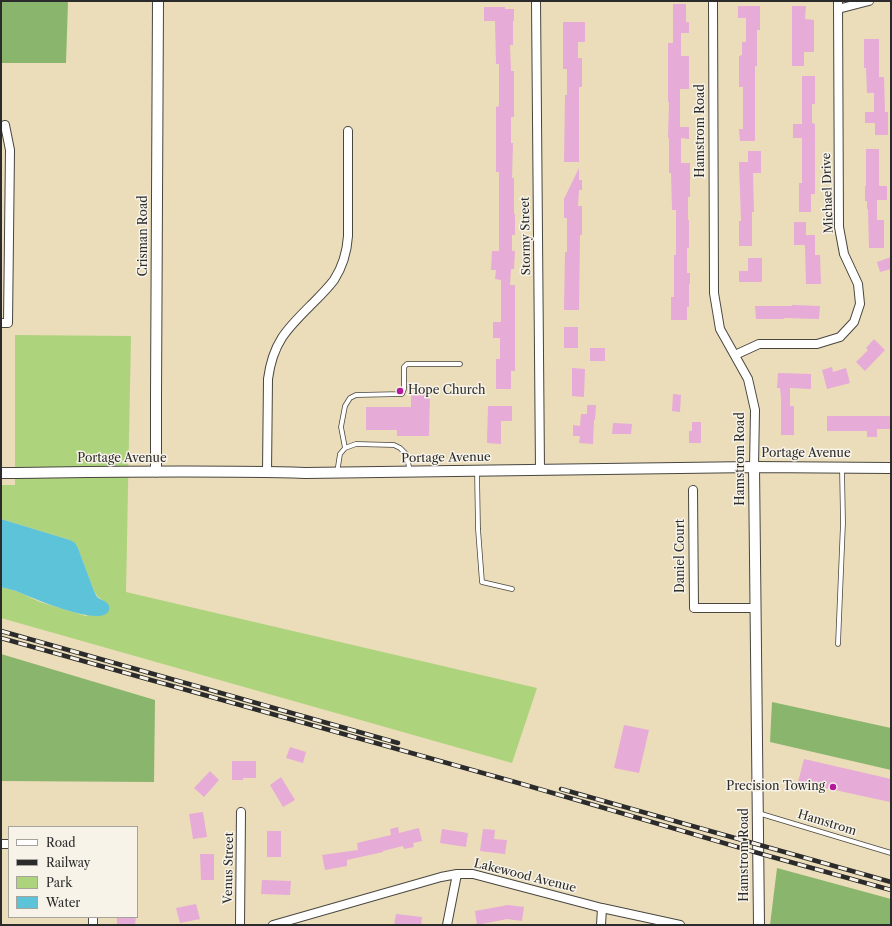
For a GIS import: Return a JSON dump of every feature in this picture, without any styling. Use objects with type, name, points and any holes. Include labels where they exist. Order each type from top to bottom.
[{"type":"street","name":"Crisman Road","points":[[156,472],[158,1]]},
{"type":"street","name":"Stormy Street","points":[[536,1],[540,470]]},
{"type":"street","name":"Hamstrom Road","points":[[714,1],[714,293],[720,330],[748,379],[755,410],[754,467],[758,925]]},
{"type":"street","points":[[838,5],[869,1]]},
{"type":"street","name":"Michael Drive","points":[[735,355],[759,344],[817,344],[840,337],[854,322],[860,304],[858,284],[844,254],[840,227],[838,5]]},
{"type":"street","points":[[5,125],[10,150],[5,323]]},
{"type":"street","points":[[267,472],[268,379],[273,355],[287,330],[333,281],[342,265],[346,252],[348,232],[348,131]]},
{"type":"street","name":"Portage Avenue","points":[[1,473],[267,472],[305,474],[754,467],[891,468]]},
{"type":"street","name":"Daniel Court","points":[[693,490],[694,608],[755,608]]},
{"type":"street","name":"Venus Street","points":[[240,925],[241,812]]},
{"type":"street","points":[[447,925],[457,874]]},
{"type":"street","name":"Lakewood Avenue","points":[[273,925],[441,877],[457,874],[473,874],[602,908],[680,925]]},
{"type":"street","points":[[601,925],[602,908]]},
{"type":"lane","points":[[345,448],[341,428],[345,406],[350,398],[356,395],[402,394],[404,389],[404,366],[407,364],[460,364]]},
{"type":"lane","points":[[337,473],[340,454],[345,448],[356,444],[394,445],[400,448],[406,454],[410,472]]},
{"type":"lane","points":[[838,644],[843,523],[842,468]]},
{"type":"lane","points":[[477,471],[478,529],[482,582],[512,589]]},
{"type":"lane","name":"Hamstrom","points":[[758,813],[891,853]]},
{"type":"green space","points":[[68,1],[66,63],[1,63],[1,2]]},
{"type":"green space","points":[[15,335],[131,336],[126,592],[537,688],[512,763],[1,618],[1,587],[16,591],[40,602],[86,616],[108,604],[98,597],[94,591],[78,548],[70,540],[1,519],[1,485],[15,485]]},
{"type":"green space","points":[[1,654],[155,700],[154,782],[1,781]]},
{"type":"green space","points":[[772,702],[891,728],[891,770],[770,742]]},
{"type":"green space","points":[[777,868],[891,899],[891,925],[770,925]]},
{"type":"water","points":[[1,519],[70,540],[75,543],[97,597],[106,602],[109,606],[107,614],[98,616],[84,615],[1,587]]},
{"type":"building","points":[[673,4],[686,4],[686,22],[689,22],[689,33],[681,33],[681,56],[689,56],[689,89],[680,89],[680,127],[689,127],[689,139],[681,138],[681,163],[690,163],[690,197],[688,197],[689,248],[687,248],[687,273],[690,273],[690,284],[687,320],[671,320],[671,297],[674,297],[674,255],[676,255],[676,210],[672,210],[671,173],[669,173],[668,43],[673,43]]},
{"type":"building","points":[[738,6],[760,6],[760,30],[757,30],[757,66],[755,66],[755,141],[740,141],[739,129],[743,129],[743,87],[739,87],[739,56],[742,55],[742,42],[746,42],[746,18],[738,18]]},
{"type":"building","points":[[792,6],[806,6],[805,19],[814,20],[814,52],[804,52],[804,66],[792,66]]},
{"type":"building","points":[[484,7],[505,7],[505,9],[514,9],[513,45],[510,45],[511,71],[514,71],[514,117],[511,117],[511,143],[513,143],[512,178],[514,178],[515,214],[515,235],[512,235],[512,251],[515,251],[514,269],[511,269],[510,285],[515,285],[515,371],[511,371],[511,389],[496,389],[496,359],[500,359],[500,338],[493,338],[493,322],[501,322],[501,280],[495,279],[496,270],[491,270],[492,251],[499,251],[499,172],[496,172],[496,107],[499,106],[499,64],[496,64],[495,21],[484,21]]},
{"type":"building","points":[[563,22],[585,22],[585,42],[578,42],[578,58],[582,58],[582,87],[579,87],[579,162],[564,162],[567,69],[563,69]]},
{"type":"building","points":[[864,39],[879,39],[879,77],[884,77],[885,112],[888,112],[888,135],[875,135],[875,123],[865,123],[865,112],[874,112],[874,93],[867,93],[866,68],[864,68]]},
{"type":"building","points":[[802,76],[815,76],[815,104],[812,104],[812,123],[815,124],[815,194],[811,194],[811,212],[799,212],[799,183],[802,183],[802,138],[793,138],[793,124],[802,124]]},
{"type":"building","points":[[866,149],[879,149],[879,186],[887,186],[887,200],[877,200],[877,220],[884,220],[884,248],[869,248],[868,209],[867,201],[865,201]]},
{"type":"building","points":[[748,151],[761,151],[761,173],[753,173],[754,212],[752,212],[752,246],[739,246],[739,221],[741,221],[739,162],[748,162]]},
{"type":"building","points":[[579,168],[579,180],[582,180],[582,190],[579,190],[578,206],[582,206],[582,235],[580,235],[579,310],[564,310],[567,218],[564,218],[564,199]]},
{"type":"building","points":[[794,222],[806,222],[806,235],[815,235],[815,255],[820,255],[821,284],[806,284],[805,245],[794,245]]},
{"type":"building","points":[[891,257],[891,269],[880,272],[877,262]]},
{"type":"building","points":[[748,258],[762,258],[762,282],[739,282],[739,271],[748,271]]},
{"type":"building","points":[[755,306],[820,306],[819,319],[756,319]]},
{"type":"building","points":[[564,327],[578,327],[578,348],[564,348]]},
{"type":"building","points":[[874,339],[885,350],[865,371],[856,362],[868,350],[866,348]]},
{"type":"building","points":[[590,348],[605,348],[605,361],[590,361]]},
{"type":"building","points":[[832,367],[833,372],[846,368],[850,383],[827,389],[822,370]]},
{"type":"building","points":[[572,368],[585,369],[584,397],[572,396]]},
{"type":"building","points":[[778,373],[811,374],[811,389],[790,388],[790,406],[794,406],[794,435],[781,435],[781,397],[780,388],[777,388]]},
{"type":"building","points":[[411,393],[430,393],[429,436],[397,436],[397,430],[366,430],[366,407],[411,407]]},
{"type":"building","points":[[673,394],[681,395],[680,412],[672,411]]},
{"type":"building","points":[[587,405],[596,405],[593,444],[579,443],[580,436],[573,436],[573,425],[580,426],[581,414],[587,414]]},
{"type":"building","points":[[488,406],[512,406],[512,421],[501,421],[501,444],[487,443]]},
{"type":"building","points":[[827,416],[890,416],[890,429],[877,429],[877,437],[867,437],[867,431],[827,431]]},
{"type":"building","points":[[692,422],[701,422],[701,443],[689,443],[689,431],[692,431]]},
{"type":"building","points":[[613,423],[632,424],[631,434],[612,434]]},
{"type":"building","points":[[624,725],[649,730],[639,773],[614,768]]},
{"type":"building","points":[[290,747],[306,752],[303,763],[286,758]]},
{"type":"building","points":[[804,759],[891,779],[890,802],[798,782]]},
{"type":"building","points":[[232,761],[256,761],[256,778],[232,780]]},
{"type":"building","points":[[210,771],[219,780],[204,797],[194,788]]},
{"type":"building","points":[[281,777],[295,800],[283,807],[270,785]]},
{"type":"building","points":[[203,812],[207,837],[193,839],[189,814]]},
{"type":"building","points":[[398,827],[399,833],[419,828],[422,841],[413,843],[414,847],[404,849],[403,846],[347,860],[347,866],[325,870],[322,855],[358,850],[357,843],[391,835],[390,829]]},
{"type":"building","points":[[442,829],[468,833],[466,847],[440,843]]},
{"type":"building","points":[[483,829],[495,830],[494,839],[507,840],[505,854],[480,851]]},
{"type":"building","points":[[267,831],[281,831],[281,857],[267,857]]},
{"type":"building","points":[[200,854],[214,854],[214,880],[201,880]]},
{"type":"building","points":[[262,880],[291,881],[290,895],[261,894]]},
{"type":"building","points":[[196,904],[200,919],[180,923],[176,908]]},
{"type":"building","points":[[508,905],[524,907],[522,921],[507,919],[477,925],[475,911]]},
{"type":"building","points":[[396,914],[422,917],[421,925],[394,925]]},
{"type":"building","points":[[117,918],[136,918],[135,925],[117,925]]},
{"type":"railway","points":[[1,631],[398,743]]},
{"type":"railway","points":[[1,638],[522,784],[891,890]]},
{"type":"railway","points":[[561,789],[891,882]]},
{"type":"place","name":"Hope Church","points":[[400,391]]},
{"type":"place","name":"Precision Towing","points":[[833,787]]}]
